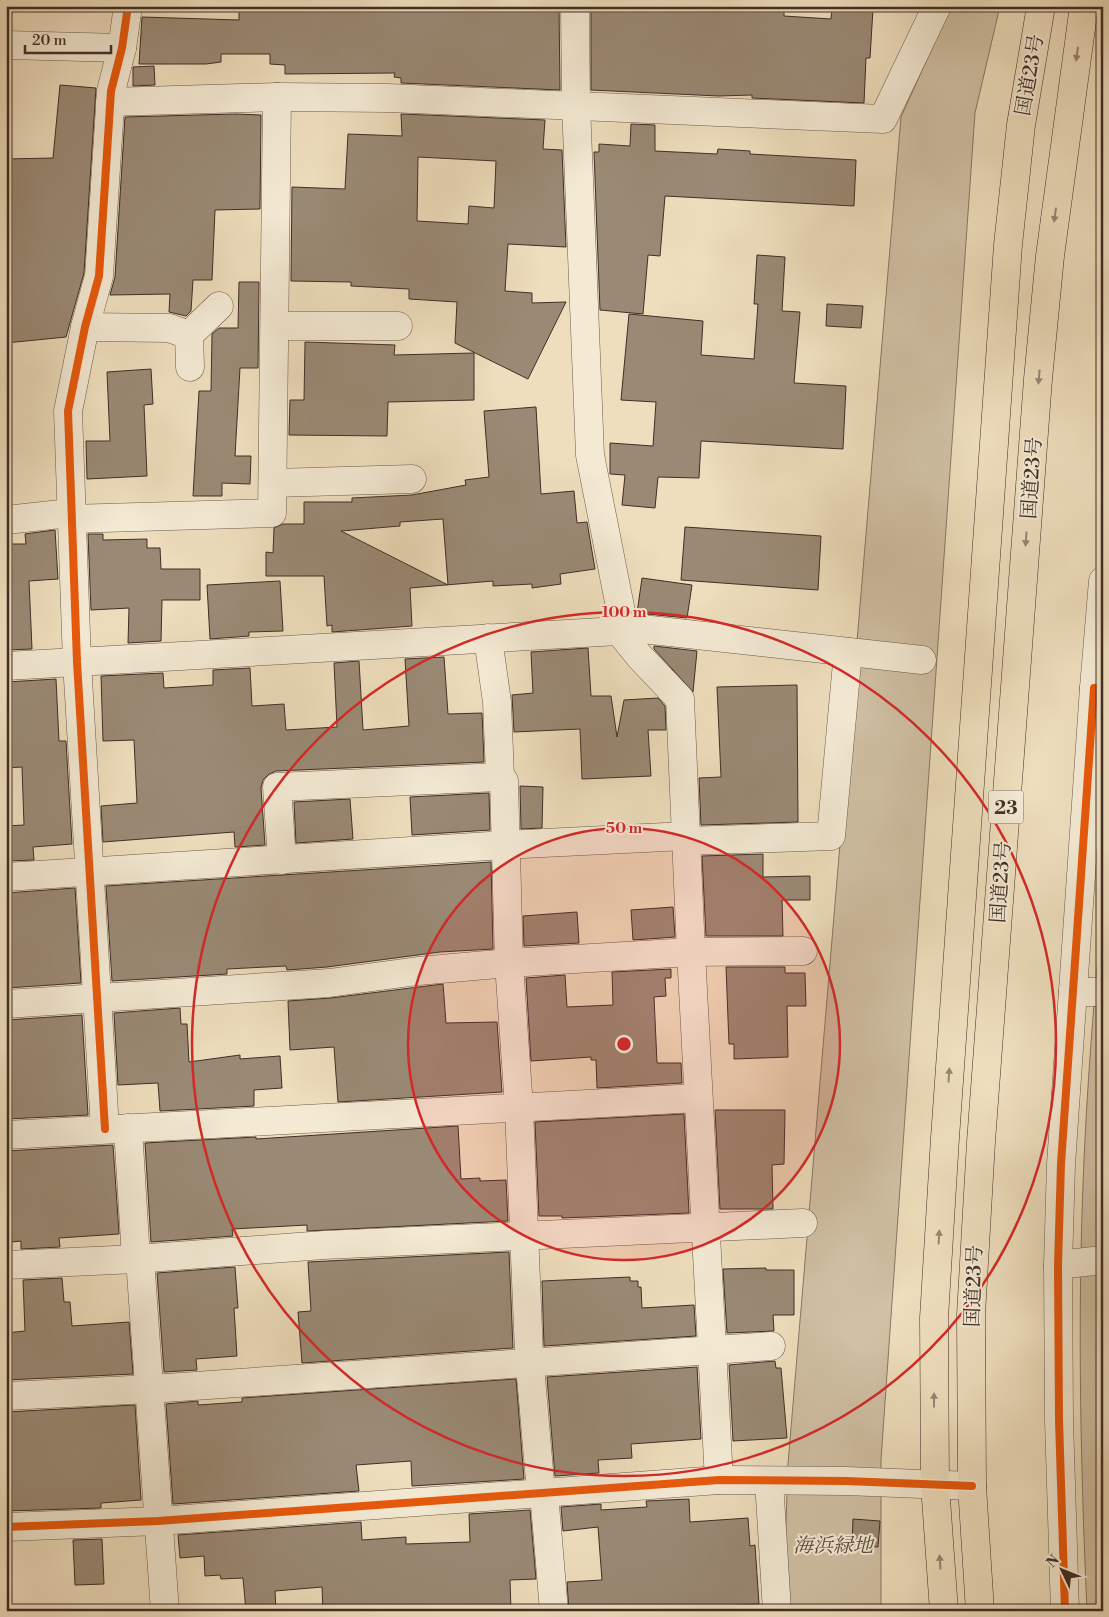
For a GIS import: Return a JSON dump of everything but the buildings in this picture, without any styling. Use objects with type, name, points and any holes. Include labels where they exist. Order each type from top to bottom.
[{"type":"highway","name":"国道23号","points":[[944,1611],[935,1485],[935,1299],[1008,244],[1021,126],[1041,6]]},
{"type":"highway","name":"国道23号","points":[[980,1611],[972,1486],[971,1315],[981,1132],[1038,379],[1050,256],[1084,6]]},
{"type":"street","points":[[128,6],[122,48],[110,102],[99,276],[85,327],[68,411],[70,516],[89,872],[98,998],[116,1128],[138,1259],[151,1389],[165,1611]]},
{"type":"street","points":[[575,6],[576,105],[590,455],[622,629],[640,658],[680,699],[718,1480]]},
{"type":"street","points":[[110,102],[277,97],[576,105],[883,119],[936,6]]},
{"type":"street","points":[[6,45],[122,48]]},
{"type":"street","points":[[6,520],[70,516],[272,513],[274,483],[277,97]]},
{"type":"street","points":[[190,367],[189,334],[219,306]]},
{"type":"street","points":[[275,326],[398,326]]},
{"type":"street","points":[[85,327],[169,328],[189,334]]},
{"type":"street","points":[[274,483],[412,479]]},
{"type":"street","points":[[1065,1611],[1059,1420],[1058,1265],[1061,1164],[1098,688],[1103,581]]},
{"type":"street","points":[[6,666],[622,629],[922,660]]},
{"type":"street","points":[[488,638],[497,702],[500,777],[504,781],[509,964],[519,1108],[530,1362],[554,1611]]},
{"type":"street","points":[[6,877],[505,845],[831,836],[848,652]]},
{"type":"street","points":[[282,860],[277,787],[500,777]]},
{"type":"street","points":[[6,1004],[329,982],[418,971],[509,964],[691,952],[802,951]]},
{"type":"street","points":[[1073,992],[1103,992]]},
{"type":"street","points":[[6,1135],[698,1098]]},
{"type":"street","points":[[6,1265],[138,1259],[324,1245],[803,1223]]},
{"type":"street","points":[[1058,1265],[1103,1260]]},
{"type":"street","points":[[6,1396],[151,1389],[771,1346]]},
{"type":"street","points":[[6,1527],[158,1520],[718,1480],[846,1481],[972,1486]]},
{"type":"street","points":[[769,1481],[777,1611]]},
{"type":"green space","name":"海浜緑地","points":[[951,6],[1000,6],[975,113],[881,1460],[881,1611],[789,1611],[785,1550],[788,1464],[901,117]]},
{"type":"green space","points":[[1103,898],[1103,1611],[1087,1611],[1081,1434],[1081,1257],[1087,1109]]},
{"type":"cycle path","points":[[105,1129],[77,662],[68,411],[85,327],[99,276],[111,91],[122,48],[128,6]]},
{"type":"cycle path","points":[[1065,1611],[1059,1420],[1058,1265],[1061,1164],[1094,688],[1103,688]]},
{"type":"cycle path","points":[[6,1527],[158,1521],[719,1480],[846,1481],[972,1486]]}]
